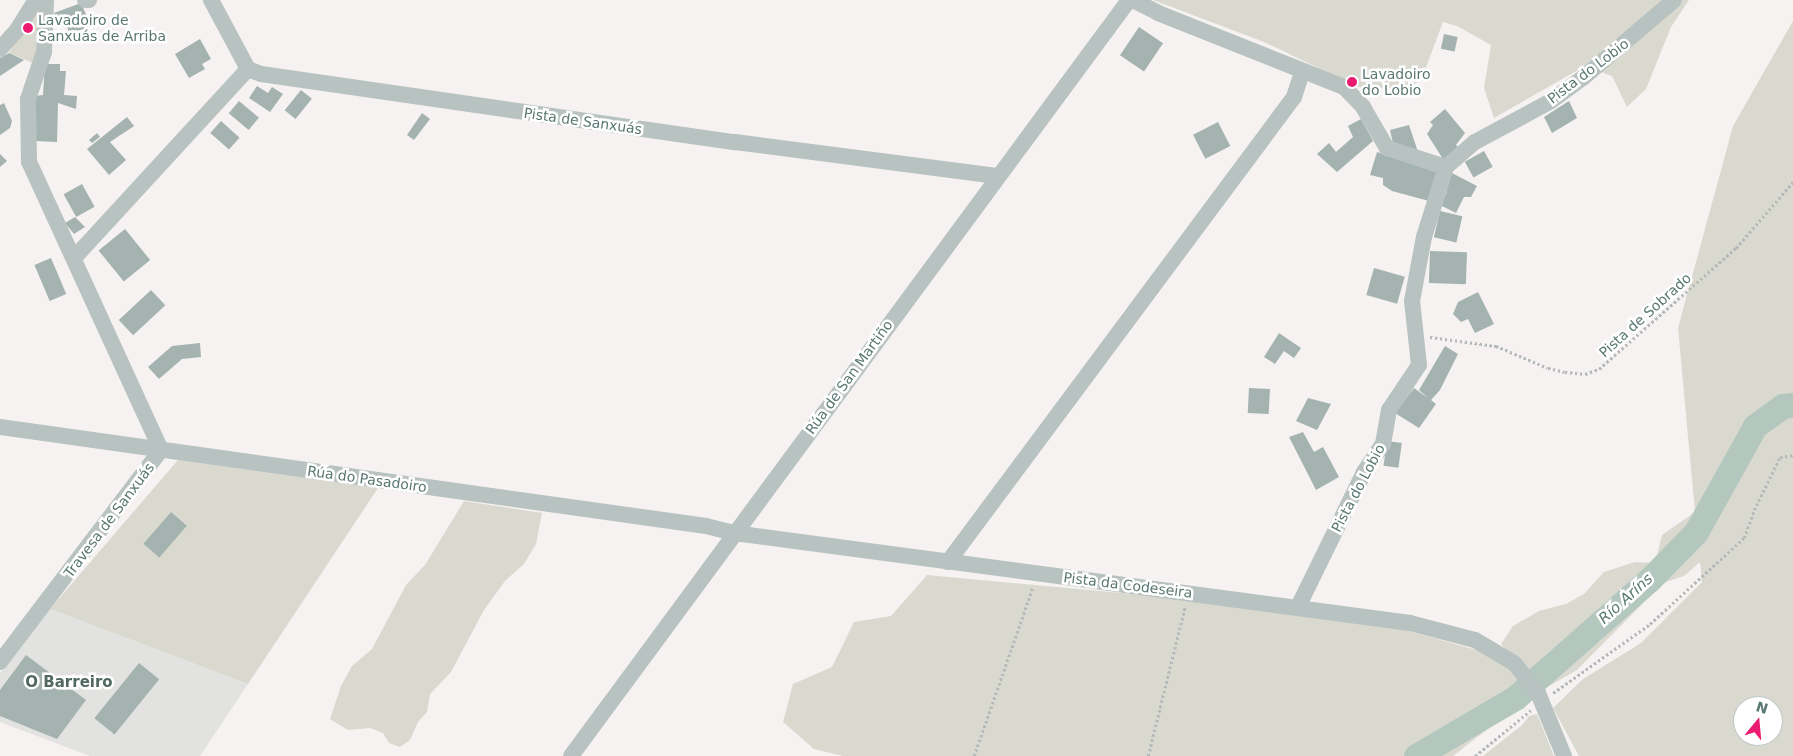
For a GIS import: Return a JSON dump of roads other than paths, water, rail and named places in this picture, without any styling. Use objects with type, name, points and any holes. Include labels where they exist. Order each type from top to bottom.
[{"type":"street","points":[[0,49],[17,30],[36,0]]},
{"type":"street","name":"Travesa de Sanxuás","points":[[0,662],[161,450],[75,257],[29,162],[28,99],[44,52],[46,0]]},
{"type":"street","points":[[75,257],[248,69],[211,0]]},
{"type":"street","name":"Rúa de San Martiño","points":[[570,756],[1128,0]]},
{"type":"street","points":[[1133,0],[1158,14],[1284,62],[1302,73],[1323,78],[1353,94],[1387,148],[1446,167]]},
{"type":"street","name":"Pista do Lobio","points":[[1298,607],[1364,472],[1383,444],[1393,404],[1417,372],[1420,358],[1412,301],[1424,237],[1446,167],[1475,142],[1551,101],[1584,77],[1674,0]]},
{"type":"street","name":"Pista de Sanxuás","points":[[248,69],[261,74],[371,90],[997,176]]},
{"type":"street","points":[[948,562],[1294,97],[1302,73]]},
{"type":"street","name":"Rúa do Pasadoiro","points":[[0,427],[706,526],[734,533]]},
{"type":"street","name":"Pista da Codeseira","points":[[734,533],[1410,623],[1475,640],[1514,663],[1540,697],[1564,756]]},
{"type":"waterway","name":"Río Aríns","points":[[1416,756],[1515,698],[1649,580],[1696,532],[1755,426],[1783,406],[1793,405]]},
{"type":"place","name":"Lavadoiro de Sanxuás de Arriba","points":[[28,28]]},
{"type":"place","name":"Lavadoiro do Lobio","points":[[1352,82]]},
{"type":"district","name":"O Barreiro","points":[[69,683]]}]
